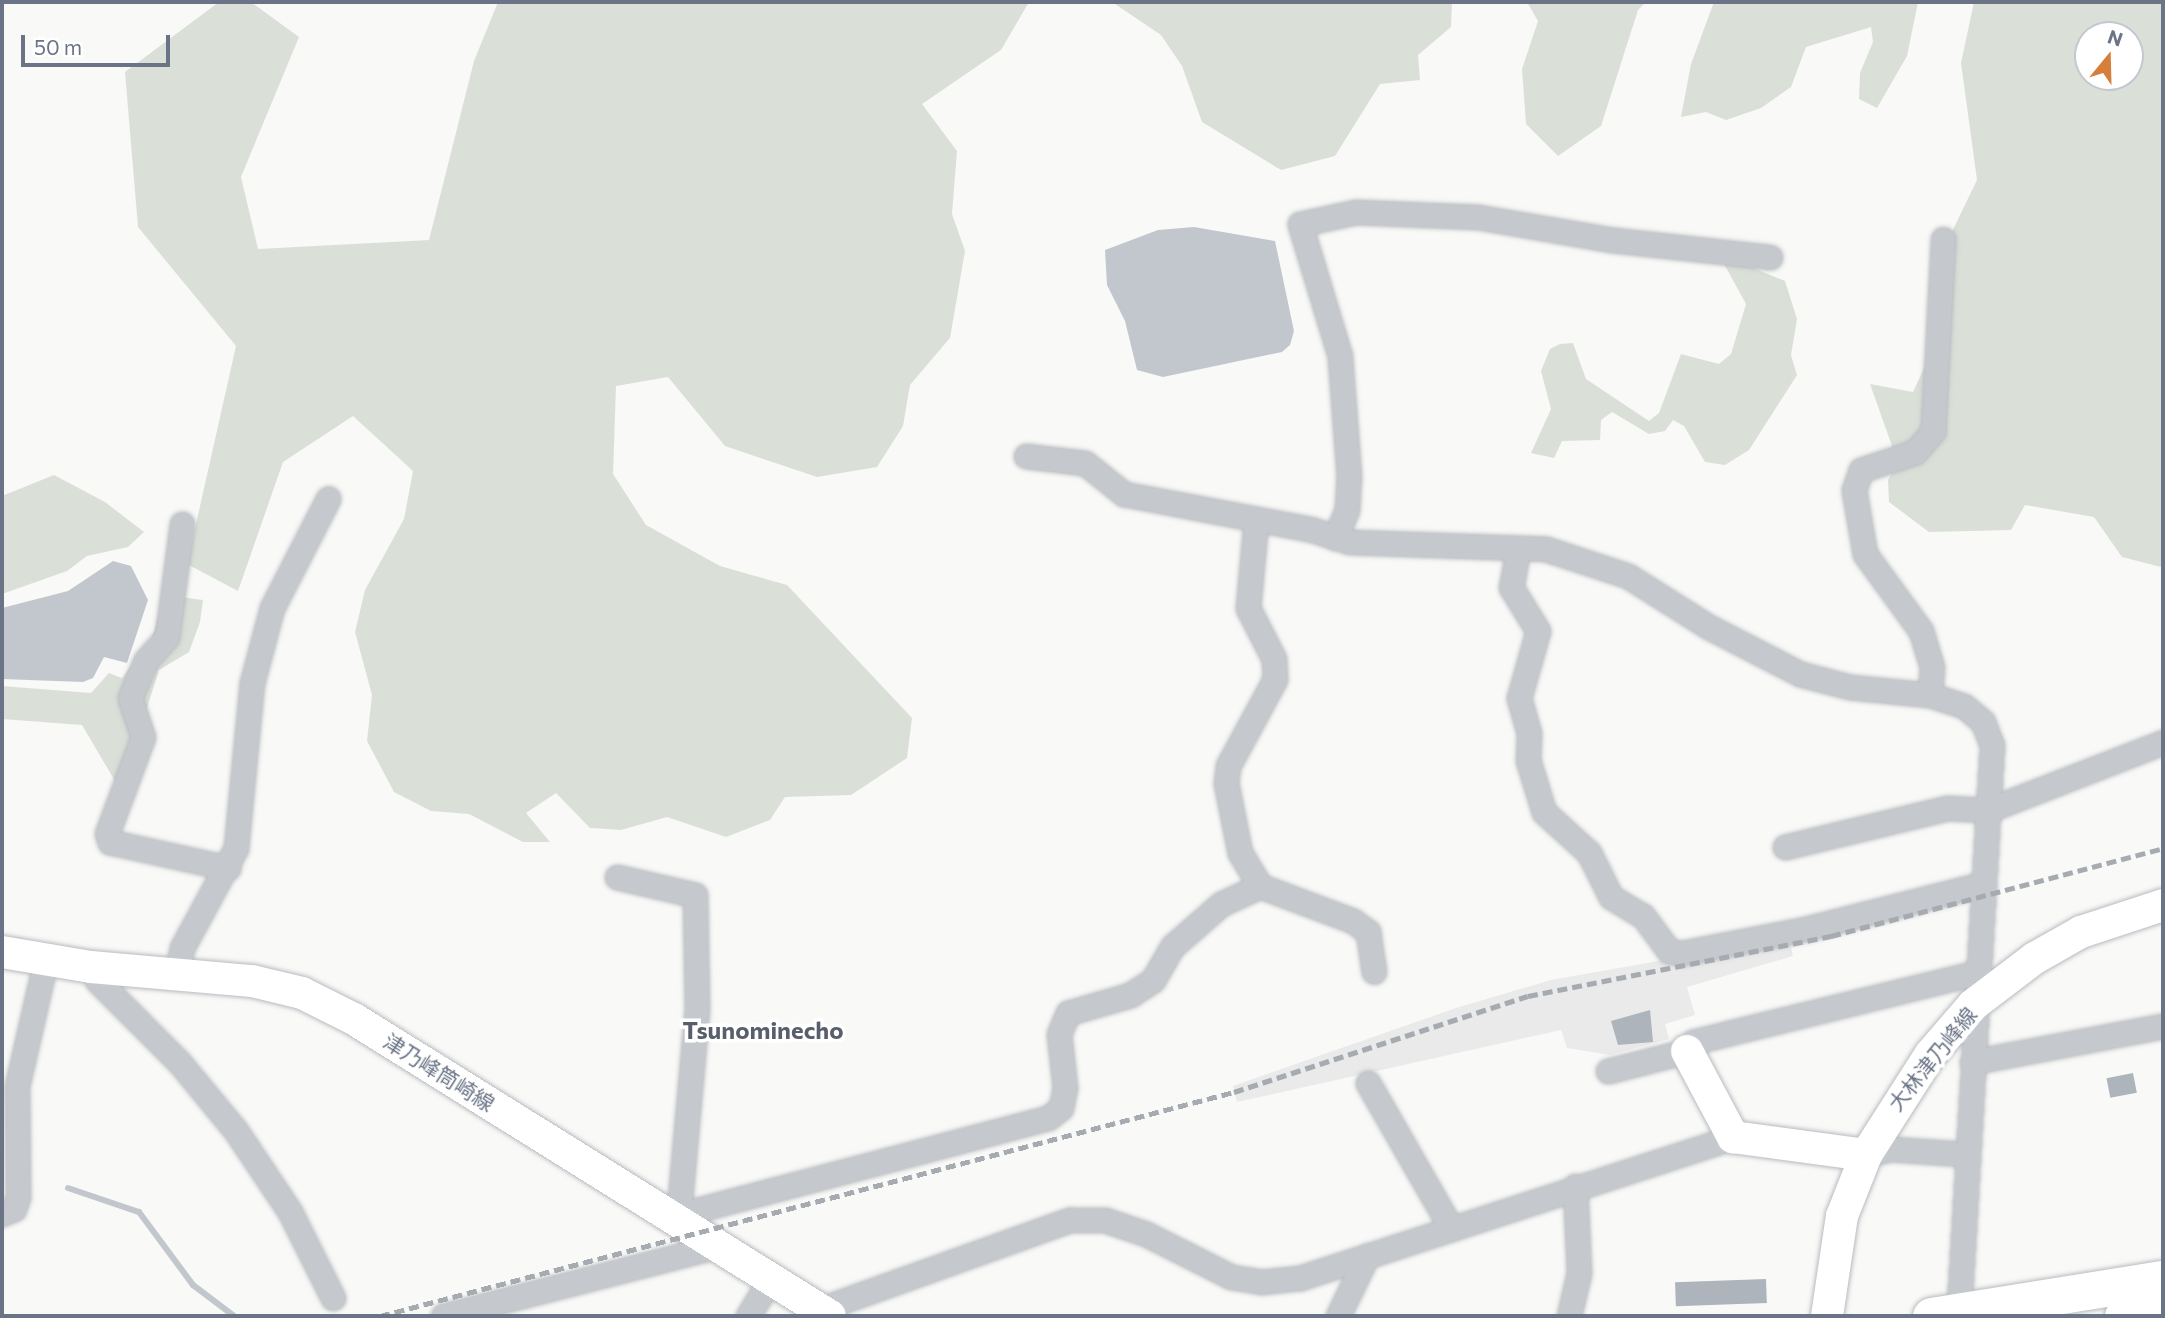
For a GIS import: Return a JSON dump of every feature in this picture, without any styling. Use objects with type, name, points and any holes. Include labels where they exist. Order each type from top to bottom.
[{"type":"highway","points":[[1945,1313],[2163,1279]]},
{"type":"highway","points":[[2123,1316],[2163,1310]]},
{"type":"main road","name":"大林津乃峰線","points":[[1827,1316],[1842,1216],[1866,1155],[1905,1087],[1973,1006],[2035,958],[2081,932],[2163,905]]},
{"type":"main road","name":"津乃峰筒崎線","points":[[2,952],[91,967],[177,972],[302,993],[354,1019],[824,1313]]},
{"type":"main road","points":[[1687,1051],[1733,1137],[1866,1155]]},
{"type":"street","points":[[1335,538],[1347,510],[1349,477],[1341,370],[1300,224],[1356,212],[1478,217],[1613,240],[1770,257]]},
{"type":"street","points":[[1930,695],[1931,667],[1921,631],[1865,554],[1854,490],[1861,470],[1915,452],[1933,431],[1943,239]]},
{"type":"street","points":[[1026,456],[1085,463],[1124,494],[1335,538],[1546,550],[1628,576],[1709,628],[1800,674],[1930,695],[1964,706],[1983,722],[1992,745],[1973,1006],[1972,1062],[1965,1154],[1945,1313]]},
{"type":"street","points":[[177,972],[182,948],[228,869],[236,848],[252,683],[272,608],[328,499]]},
{"type":"street","points":[[1256,520],[1248,608],[1274,659],[1275,679],[1228,766],[1226,783],[1240,853],[1260,886],[1353,921],[1368,932],[1374,972]]},
{"type":"street","points":[[182,524],[167,637],[146,660],[130,698],[143,737],[107,834],[110,842],[228,869]]},
{"type":"street","points":[[1518,548],[1511,587],[1538,631],[1519,698],[1529,734],[1528,760],[1544,812],[1589,853],[1611,897],[1643,916],[1668,951],[1682,953],[1806,929],[1983,884]]},
{"type":"street","points":[[1785,847],[1947,808],[1988,810],[2163,742]]},
{"type":"street","points":[[617,877],[695,895],[697,1009],[678,1220]]},
{"type":"street","points":[[678,1220],[697,1210],[1048,1118],[1060,1108],[1065,1088],[1059,1034],[1068,1013],[1130,995],[1153,980],[1173,946],[1221,904],[1260,886]]},
{"type":"street","points":[[2,1214],[14,1209],[19,1197],[17,1086],[46,959]]},
{"type":"street","points":[[91,967],[97,980],[179,1062],[236,1131],[290,1212],[333,1298]]},
{"type":"street","points":[[1608,1071],[1687,1051],[1705,1039],[1976,973]]},
{"type":"street","points":[[1972,1062],[2163,1026]]},
{"type":"street","points":[[1368,1083],[1451,1228]]},
{"type":"street","points":[[824,1313],[1070,1220],[1105,1220],[1146,1234],[1231,1278],[1261,1282],[1300,1278],[1575,1186],[1733,1137]]},
{"type":"street","points":[[1866,1155],[1890,1149],[1965,1154]]},
{"type":"street","points":[[1569,1316],[1579,1273],[1575,1186]]},
{"type":"street","points":[[443,1316],[717,1246]]},
{"type":"street","points":[[1338,1316],[1367,1256]]},
{"type":"street","points":[[748,1316],[770,1280]]},
{"type":"shaded area","points":[[219,2],[251,2],[299,37],[241,177],[258,249],[429,240],[474,61],[498,2],[1029,2],[1001,50],[922,104],[957,151],[952,214],[965,251],[950,338],[910,385],[903,426],[877,467],[817,477],[725,446],[668,377],[616,386],[613,474],[646,525],[720,566],[787,585],[912,718],[907,758],[851,795],[785,797],[770,820],[726,837],[667,817],[621,830],[590,828],[556,793],[526,813],[550,842],[523,842],[469,814],[431,811],[394,792],[367,741],[372,695],[355,632],[365,590],[404,519],[413,471],[353,416],[283,462],[238,591],[187,564],[236,346],[138,227],[125,72]]},
{"type":"shaded area","points":[[1112,2],[1452,2],[1451,27],[1418,55],[1420,80],[1380,84],[1335,156],[1281,170],[1202,122],[1182,66],[1161,35]]},
{"type":"shaded area","points":[[1527,2],[1646,2],[1638,10],[1601,126],[1558,156],[1526,124],[1522,69],[1538,21]]},
{"type":"shaded area","points":[[1714,2],[1918,2],[1907,56],[1877,108],[1859,99],[1860,73],[1873,42],[1871,27],[1806,47],[1791,87],[1761,108],[1726,120],[1706,112],[1681,117],[1691,64]]},
{"type":"shaded area","points":[[1974,2],[2163,2],[2161,567],[2122,557],[2094,517],[2025,505],[2011,530],[1929,532],[1889,502],[1888,480],[1898,463],[1870,384],[1913,392],[1943,327],[1947,242],[1977,180],[1961,63]]},
{"type":"shaded area","points":[[1194,227],[1275,241],[1294,331],[1290,345],[1282,352],[1163,377],[1137,370],[1125,321],[1107,285],[1105,250],[1158,230]]},
{"type":"shaded area","points":[[1734,260],[1785,281],[1797,319],[1791,355],[1797,375],[1749,450],[1725,465],[1705,462],[1684,426],[1673,420],[1665,431],[1649,434],[1612,412],[1601,420],[1600,440],[1562,441],[1554,458],[1531,453],[1551,409],[1541,371],[1550,349],[1560,344],[1573,343],[1586,379],[1649,421],[1659,413],[1681,354],[1719,364],[1731,354],[1746,304],[1723,262]]},
{"type":"shaded area","points":[[54,475],[105,502],[144,532],[128,547],[87,556],[67,571],[2,594],[2,496]]},
{"type":"shaded area","points":[[113,561],[131,566],[148,600],[127,663],[104,657],[93,678],[83,682],[2,679],[2,608],[68,591]]},
{"type":"shaded area","points":[[165,595],[203,600],[200,622],[189,652],[159,670],[131,758],[115,781],[82,725],[2,719],[2,686],[91,693],[109,673],[122,678],[152,637]]},
{"type":"shaded area","points":[[1789,938],[1793,956],[1687,987],[1695,1015],[1665,1024],[1669,1039],[1610,1055],[1567,1048],[1561,1030],[1237,1102],[1233,1086],[1456,1008],[1551,980]]},
{"type":"building","points":[[1650,1010],[1653,1042],[1618,1045],[1611,1021]]},
{"type":"building","points":[[2133,1073],[2137,1093],[2110,1098],[2106,1078]]},
{"type":"building","points":[[1766,1279],[1767,1303],[1676,1306],[1675,1282]]},
{"type":"waterway","points":[[68,1188],[139,1212],[193,1285],[234,1316]]},
{"type":"railway","points":[[380,1316],[1234,1092],[1528,996],[1831,936],[2163,848]]},
{"type":"district","name":"Tsunominecho","points":[[763,1030]]}]
